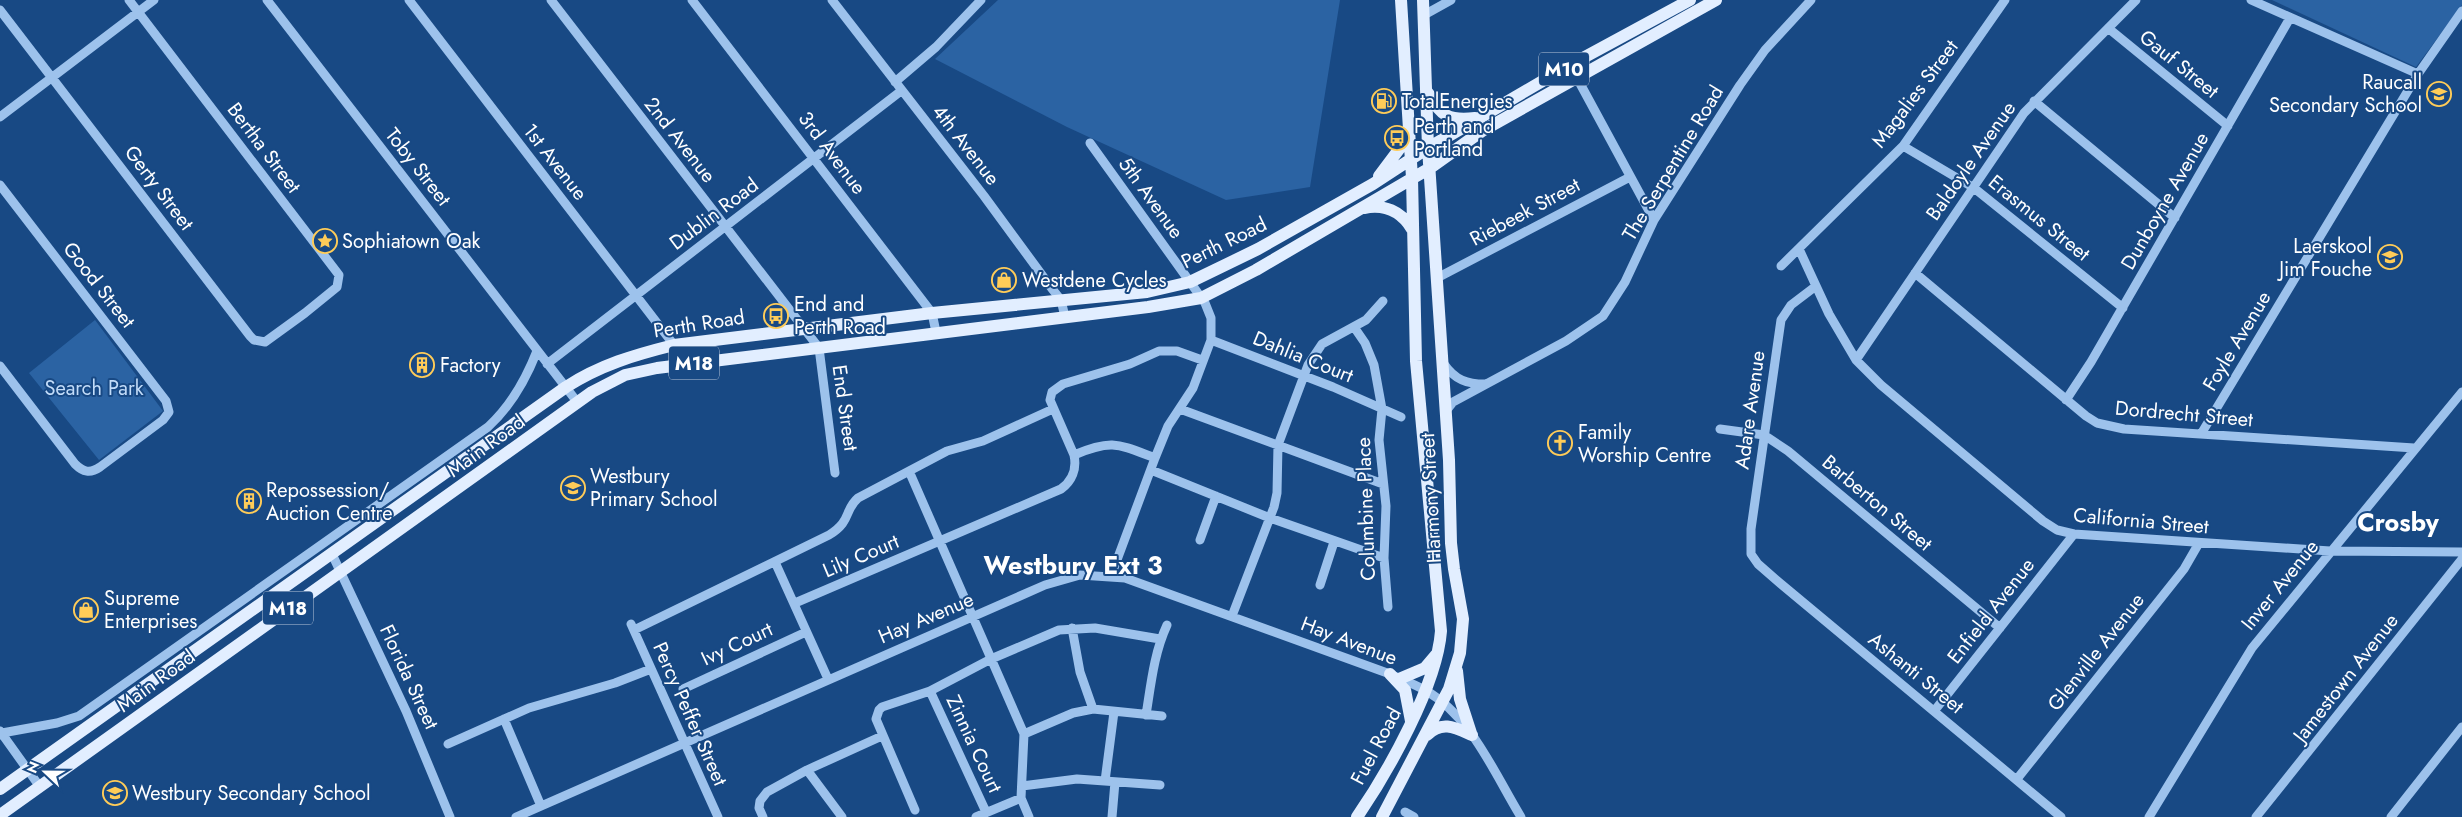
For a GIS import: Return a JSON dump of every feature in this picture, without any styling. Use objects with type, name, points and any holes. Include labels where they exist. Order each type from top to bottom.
[{"type":"main road","points":[[1401,0],[1412,178]]},
{"type":"main road","points":[[1423,0],[1428,148]]},
{"type":"main road","name":"M10","points":[[1428,148],[1570,65],[1690,0]]},
{"type":"main road","name":"M10","points":[[1430,168],[1482,131],[1716,0]]},
{"type":"main road","points":[[1427,91],[1435,106],[1447,117],[1459,120],[1481,118]]},
{"type":"main road","points":[[1373,184],[1400,148],[1409,127]]},
{"type":"main road","name":"Harmony Street","points":[[1428,148],[1446,411],[1451,543],[1463,619],[1457,666],[1443,703]]},
{"type":"main road","name":"Perth Road","points":[[566,388],[585,375],[616,361],[674,345],[932,313],[1147,292],[1190,282],[1258,249],[1373,184],[1428,148]]},
{"type":"main road","name":"Perth Road","points":[[578,403],[604,385],[637,372],[936,332],[1148,308],[1201,298],[1256,270],[1430,168]]},
{"type":"main road","name":"Harmony Street","points":[[1412,178],[1416,361],[1433,565],[1440,611],[1440,648],[1425,691]]},
{"type":"main road","points":[[1360,208],[1373,206],[1388,208],[1404,217],[1412,229]]},
{"type":"main road","name":"Main Road","points":[[0,789],[566,388]]},
{"type":"main road","name":"Main Road","points":[[0,815],[578,403]]},
{"type":"main road","points":[[1411,721],[1405,690],[1395,676],[1425,668],[1440,648]]},
{"type":"main road","points":[[1457,666],[1459,692],[1472,734]]},
{"type":"main road","name":"Fuel Road","points":[[1357,817],[1382,775],[1425,691]]},
{"type":"main road","name":"Fuel Road","points":[[1382,817],[1443,703]]},
{"type":"main road","points":[[1425,738],[1434,729],[1443,726],[1472,734]]},
{"type":"street","name":"Bertha Street","points":[[129,0],[339,276],[337,286],[305,313]]},
{"type":"street","points":[[0,117],[154,0]]},
{"type":"street","name":"Toby Street","points":[[267,0],[578,403]]},
{"type":"street","name":"1st Avenue","points":[[409,0],[674,345]]},
{"type":"street","name":"2nd Avenue","points":[[551,0],[819,348]]},
{"type":"street","name":"3rd Avenue","points":[[692,0],[932,313],[936,332]]},
{"type":"street","name":"4th Avenue","points":[[832,0],[984,196],[1060,300],[1065,317]]},
{"type":"street","points":[[1424,14],[1451,0]]},
{"type":"street","name":"The Serpentine Road","points":[[1446,411],[1453,402],[1566,341],[1598,320],[1610,308],[1654,220],[1765,50],[1811,0]]},
{"type":"street","name":"Magalies Street","points":[[1781,266],[1903,146],[2005,0]]},
{"type":"street","name":"Baldoyle Avenue","points":[[1856,360],[2034,101],[2136,0]]},
{"type":"street","points":[[2251,0],[2418,74]]},
{"type":"street","points":[[895,82],[936,47],[979,1]]},
{"type":"street","name":"Gerty Street","points":[[0,10],[254,340],[264,342],[305,313]]},
{"type":"street","name":"Foyle Avenue","points":[[2201,434],[2418,74],[2462,11]]},
{"type":"street","name":"Dunboyne Avenue","points":[[2066,400],[2123,308],[2290,18]]},
{"type":"street","name":"Gauf Street","points":[[2108,28],[2228,126]]},
{"type":"street","points":[[1570,65],[1578,76],[1630,178],[1654,220]]},
{"type":"street","name":"Dublin Road","points":[[547,364],[726,228],[901,91]]},
{"type":"street","points":[[2034,101],[2175,218]]},
{"type":"street","name":"5th Avenue","points":[[1090,143],[1201,298],[1210,318],[1211,340]]},
{"type":"street","name":"Erasmus Street","points":[[1903,146],[1974,188],[2123,308]]},
{"type":"street","name":"Riebeek Street","points":[[1437,278],[1630,178]]},
{"type":"street","name":"Good Street","points":[[0,185],[169,408],[170,412],[163,420],[100,467],[94,471],[84,471],[75,464],[0,366]]},
{"type":"street","name":"California Street","points":[[1799,249],[1829,314],[1856,360],[1881,385],[2043,521],[2057,530],[2074,534],[2199,544],[2330,551],[2462,552]]},
{"type":"street","name":"Dordrecht Street","points":[[1915,273],[2066,400],[2097,423],[2110,427],[2414,448]]},
{"type":"street","name":"Adare Avenue","points":[[1751,554],[1751,529],[1781,320],[1790,304],[1816,286]]},
{"type":"street","points":[[1232,616],[1270,518],[1277,493],[1278,445],[1303,375],[1322,344],[1354,327],[1371,315],[1383,301]]},
{"type":"street","name":"Columbine Place","points":[[1354,327],[1365,343],[1374,364],[1382,409],[1379,440],[1386,516],[1384,558],[1388,607]]},
{"type":"street","points":[[1111,576],[1154,458],[1168,426],[1193,388],[1211,340]]},
{"type":"street","name":"Dahlia Court","points":[[1211,340],[1303,375],[1382,409]]},
{"type":"street","name":"End Street","points":[[819,348],[836,472]]},
{"type":"street","name":"Main Road","points":[[0,733],[57,723],[79,716],[464,444],[501,414],[530,369],[537,351]]},
{"type":"street","points":[[1154,458],[1110,444],[1096,446],[1074,456],[1053,409],[1050,396],[1063,384],[1130,364],[1159,351],[1177,352],[1202,360]]},
{"type":"street","points":[[1442,362],[1449,372],[1462,381],[1486,384]]},
{"type":"street","name":"Inver Avenue","points":[[2149,817],[2244,660],[2330,551],[2462,392]]},
{"type":"street","points":[[828,679],[775,562],[836,530],[845,522],[852,504],[858,498],[946,451],[983,441],[1053,409]]},
{"type":"street","points":[[1180,409],[1383,484]]},
{"type":"street","name":"Columbine Place","points":[[1382,409],[1401,417]]},
{"type":"street","name":"Barberton Street","points":[[1720,429],[1764,434],[1788,451],[2000,628]]},
{"type":"street","name":"Lily Court","points":[[795,604],[1061,489],[1075,469],[1074,456]]},
{"type":"street","points":[[1151,470],[1270,518],[1384,558]]},
{"type":"street","points":[[909,471],[1024,734],[1021,798],[1029,817]]},
{"type":"street","points":[[1200,540],[1216,496]]},
{"type":"street","name":"Enfield Avenue","points":[[1935,710],[2074,534]]},
{"type":"street","points":[[1320,585],[1334,542]]},
{"type":"street","name":"Glenville Avenue","points":[[2016,779],[2184,569],[2199,544]]},
{"type":"street","name":"Florida Street","points":[[332,554],[406,712],[450,817]]},
{"type":"street","name":"Ashanti Street","points":[[1751,554],[1758,564],[1781,584],[1935,710],[2061,817]]},
{"type":"street","name":"Jamestown Avenue","points":[[2256,817],[2462,559]]},
{"type":"street","name":"Percy Peffer Street","points":[[718,817],[633,628],[775,562]]},
{"type":"street","name":"Hay Avenue","points":[[516,817],[828,679],[1059,580],[1080,576],[1111,576],[1139,582],[1395,676],[1425,691],[1443,703]]},
{"type":"street","points":[[1146,715],[1160,639],[1167,625]]},
{"type":"street","points":[[1072,628],[1080,672],[1093,709]]},
{"type":"street","points":[[915,810],[882,736],[876,719],[879,710],[895,701],[930,691],[991,659],[1059,630],[1072,628],[1106,629],[1160,639]]},
{"type":"street","name":"Ivy Court","points":[[683,689],[806,632]]},
{"type":"street","points":[[448,744],[504,718],[546,702],[630,678],[651,669]]},
{"type":"street","name":"Zinnia Court","points":[[930,691],[986,812]]},
{"type":"street","points":[[1443,703],[1472,734],[1518,816]]},
{"type":"street","points":[[1024,734],[1073,713],[1093,709],[1162,716]]},
{"type":"street","points":[[1105,781],[1114,712]]},
{"type":"street","points":[[504,718],[541,806]]},
{"type":"street","points":[[2391,817],[2462,727]]},
{"type":"street","points":[[0,733],[40,787]]},
{"type":"street","points":[[762,817],[759,808],[760,802],[767,792],[807,770],[882,736]]},
{"type":"street","points":[[807,770],[842,817]]},
{"type":"street","points":[[1022,786],[1065,779],[1160,785]]},
{"type":"street","points":[[1112,817],[1115,782]]},
{"type":"street","points":[[976,817],[1021,798]]},
{"type":"street","points":[[1405,812],[1414,817]]},
{"type":"green space","points":[[998,0],[1340,0],[1310,187],[1226,200],[1067,127],[935,59]]},
{"type":"green space","points":[[2272,0],[2462,0],[2462,5],[2416,67]]},
{"type":"green space","name":"Search Park","points":[[95,320],[163,411],[99,460],[29,373]]},
{"type":"place","name":"Raucall Secondary School","points":[[2439,94]]},
{"type":"place","name":"TotalEnergies","points":[[1384,101]]},
{"type":"place","name":"Perth and Portland","points":[[1397,138]]},
{"type":"place","name":"Sophiatown Oak","points":[[325,241]]},
{"type":"place","name":"Laerskool Jim Fouche","points":[[2390,257]]},
{"type":"place","name":"Westdene Cycles","points":[[1004,280]]},
{"type":"place","name":"End and Perth Road","points":[[776,316]]},
{"type":"place","name":"Factory","points":[[422,365]]},
{"type":"place","name":"Family Worship Centre","points":[[1560,443]]},
{"type":"place","name":"Westbury Primary School","points":[[573,488]]},
{"type":"place","name":"Repossession/ Auction Centre","points":[[249,501]]},
{"type":"place","name":"Supreme Enterprises","points":[[86,610]]},
{"type":"place","name":"Westbury Secondary School","points":[[115,793]]},
{"type":"district","name":"Crosby","points":[[2398,522]]},
{"type":"district","name":"Westbury Ext 3","points":[[1073,565]]}]
